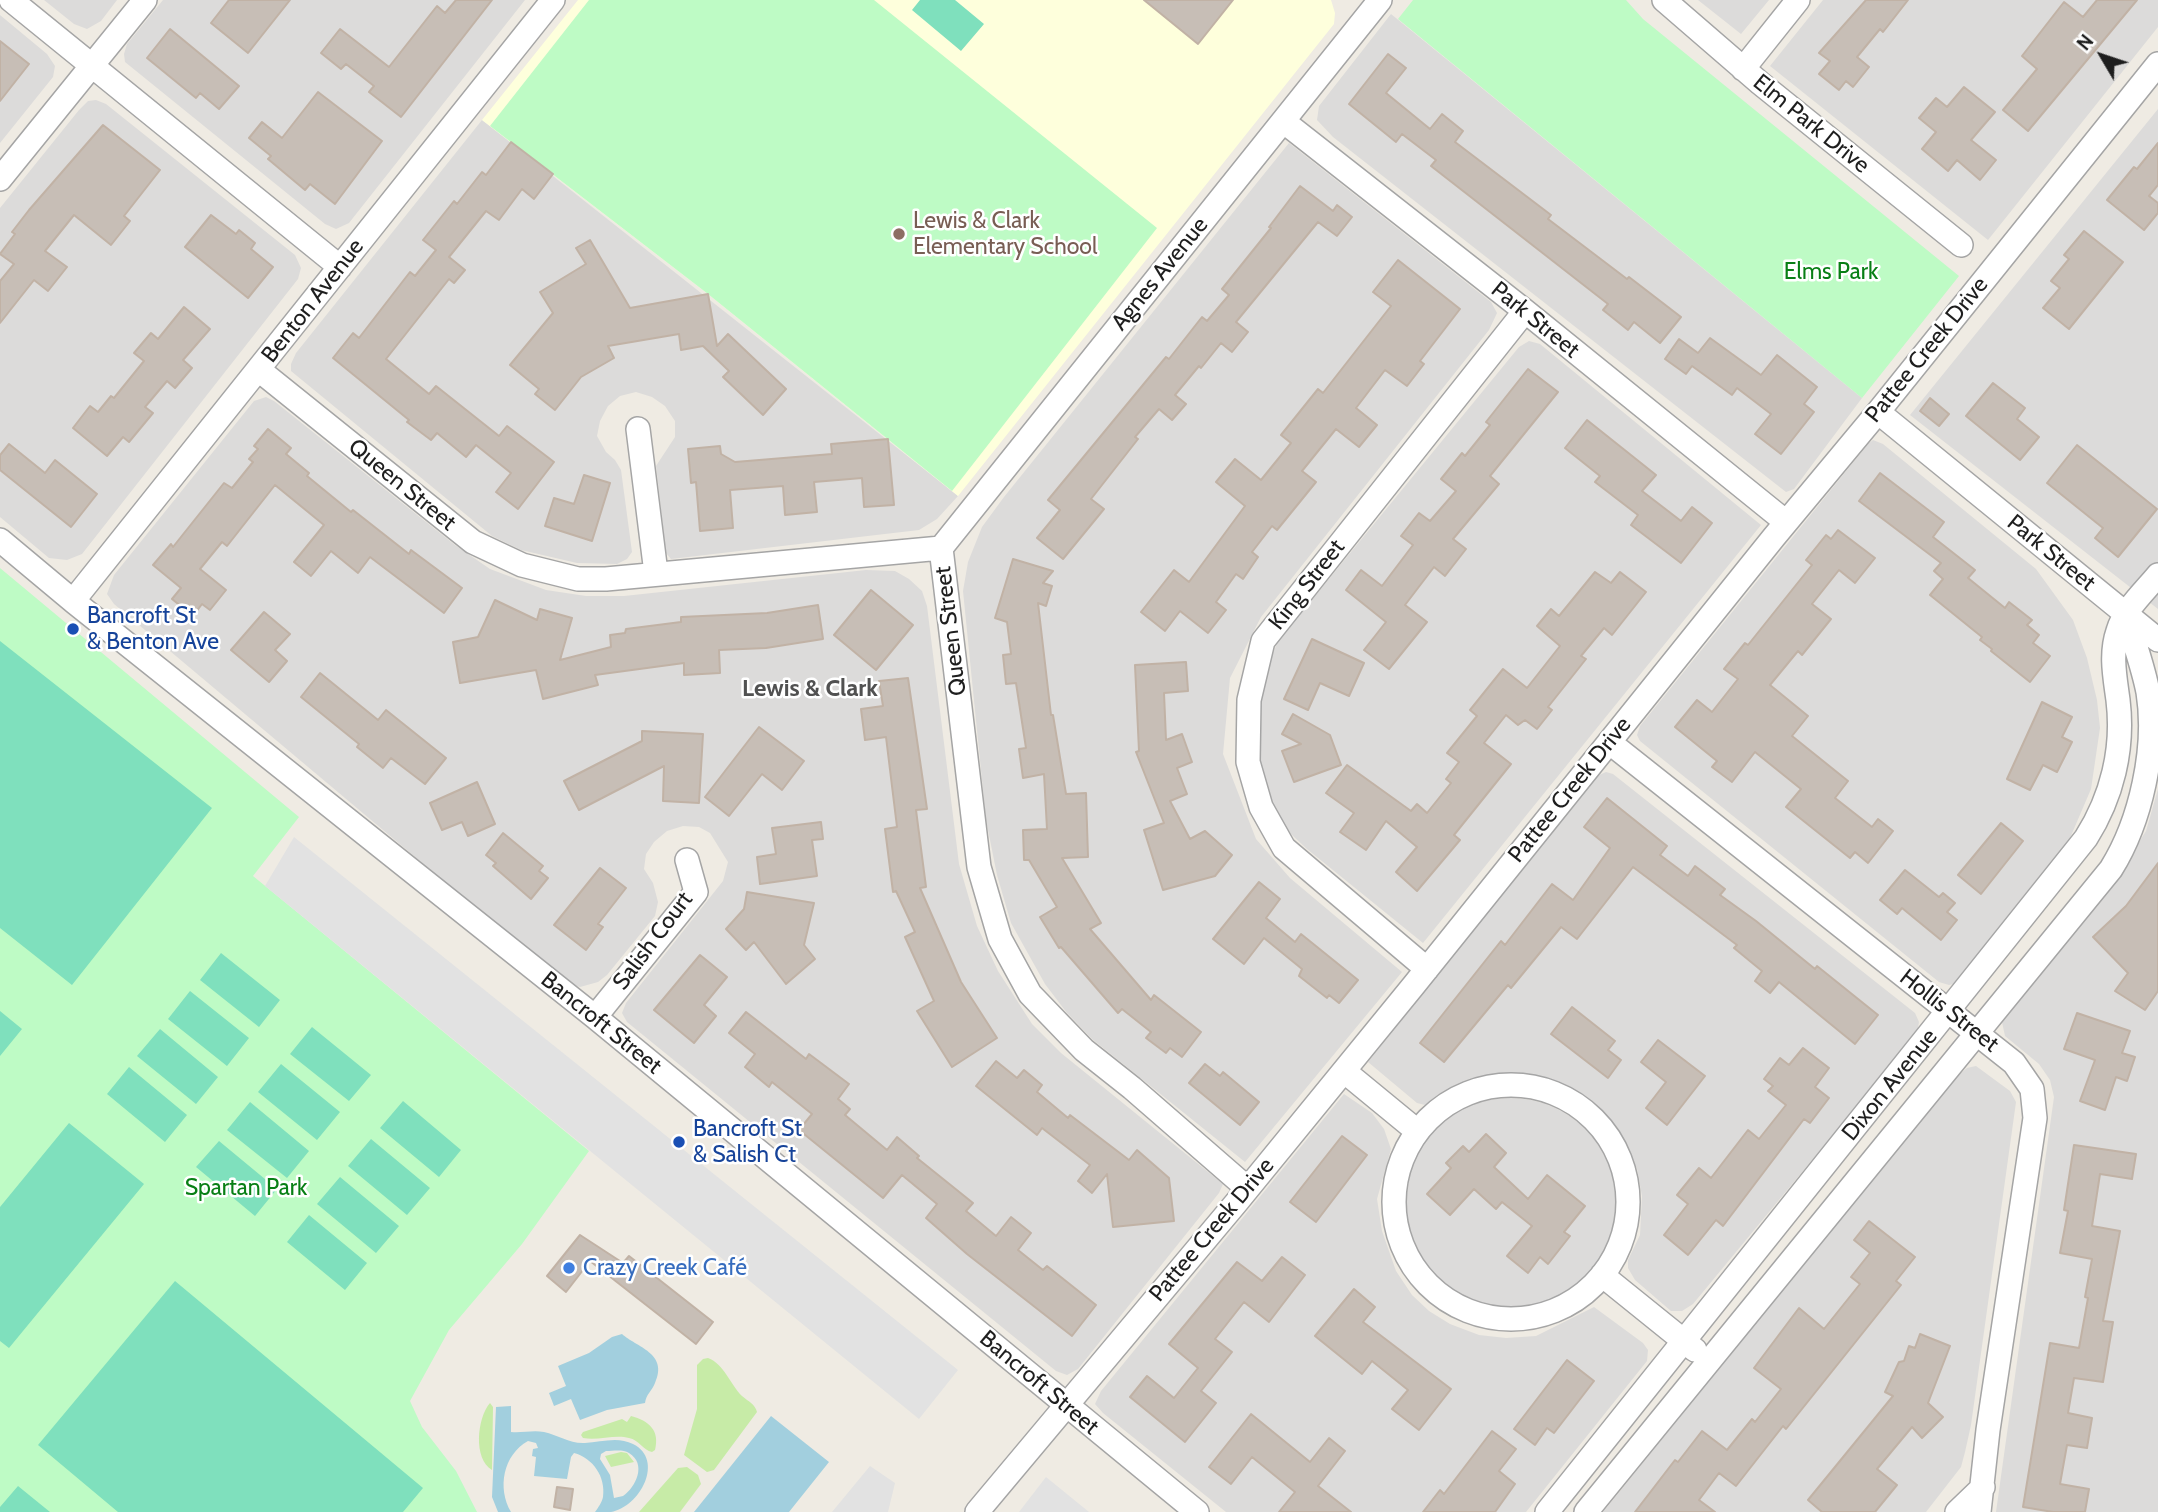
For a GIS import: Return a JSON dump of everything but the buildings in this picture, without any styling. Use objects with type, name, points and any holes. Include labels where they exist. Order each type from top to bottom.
[{"type":"street","points":[[11,0],[340,267]]},
{"type":"street","points":[[0,179],[145,0]]},
{"type":"street","name":"Benton Avenue","points":[[73,601],[552,0]]},
{"type":"street","name":"Elm Park Drive","points":[[1664,0],[1743,69],[1961,245]]},
{"type":"street","points":[[1743,69],[1798,0]]},
{"type":"street","name":"Agnes Avenue","points":[[941,548],[1375,2]]},
{"type":"street","name":"Pattee Creek Drive","points":[[977,1512],[1344,1071],[2158,64]]},
{"type":"street","name":"Park Street","points":[[1283,121],[1525,311],[1786,522]]},
{"type":"street","name":"King Street","points":[[1427,969],[1284,848],[1261,807],[1248,762],[1249,700],[1263,640],[1525,311]]},
{"type":"street","name":"Queen Street","points":[[259,370],[473,542],[522,565],[578,579],[606,579],[941,548],[979,867],[1000,939],[1030,994],[1084,1051],[1132,1088],[1247,1188]]},
{"type":"street","name":"Park Street","points":[[1878,412],[2158,640]]},
{"type":"street","points":[[638,429],[656,573]]},
{"type":"street","name":"Bancroft Street","points":[[0,540],[595,1017],[1197,1512]]},
{"type":"street","name":"Dixon Avenue","points":[[1547,1512],[1950,1012],[2072,858],[2098,820],[2106,804],[2115,765],[2119,722],[2113,653],[2119,628],[2126,614],[2158,575]]},
{"type":"street","name":"Dixon Avenue","points":[[1586,1512],[2111,869],[2122,851],[2132,828],[2150,744],[2151,718],[2147,690],[2126,614]]},
{"type":"street","name":"Hollis Street","points":[[1609,742],[2014,1063],[2032,1089],[2035,1118],[1988,1430],[1979,1512]]},
{"type":"street","name":"Salish Court","points":[[595,1017],[696,892],[687,860]]},
{"type":"street","points":[[1344,1071],[1418,1131]]},
{"type":"street","points":[[1517,1085],[1546,1090],[1581,1109],[1600,1126],[1614,1146],[1627,1186],[1628,1212],[1625,1229],[1616,1254],[1602,1275],[1572,1302],[1554,1311],[1524,1319],[1481,1316],[1443,1298],[1414,1269],[1404,1250],[1395,1220],[1397,1174],[1418,1131],[1431,1117],[1456,1099],[1493,1086],[1517,1085]]},
{"type":"street","points":[[1602,1275],[1709,1361]]},
{"type":"street","points":[[1956,1512],[1983,1487]]},
{"type":"shaded area","points":[[44,0],[117,0],[101,21],[87,29],[74,24]]},
{"type":"shaded area","points":[[163,0],[525,0],[349,223],[336,229],[325,224],[125,62],[127,44]]},
{"type":"shaded area","name":"Lewis & Clark Elementary School","points":[[578,0],[1331,0],[1335,13],[1334,24],[958,496],[708,294],[482,120]]},
{"type":"shaded area","points":[[1698,0],[1769,0],[1741,34]]},
{"type":"shaded area","points":[[1823,0],[2158,0],[2158,27],[1988,240],[1770,66]]},
{"type":"shaded area","points":[[1391,14],[1862,398],[1794,489],[1786,492],[1333,137],[1317,120],[1319,106]]},
{"type":"shaded area","points":[[0,15],[47,54],[55,66],[53,77],[0,143]]},
{"type":"shaded area","points":[[96,100],[106,104],[295,255],[301,268],[298,279],[82,554],[67,560],[49,558],[0,517],[0,208],[79,110],[88,101]]},
{"type":"shaded area","points":[[2158,109],[2158,609],[1910,415]]},
{"type":"shaded area","points":[[482,120],[958,496],[937,519],[919,530],[671,559],[666,553],[656,466],[675,437],[675,421],[665,406],[652,397],[636,392],[620,396],[608,406],[600,421],[597,436],[621,470],[632,552],[627,559],[617,564],[577,563],[521,550],[492,536],[291,371],[296,353]]},
{"type":"shaded area","points":[[1289,143],[1491,302],[1497,313],[1489,330],[1261,617],[1230,678],[1223,754],[1256,839],[1290,878],[1402,972],[1245,1162],[1092,1039],[1067,1013],[1045,984],[1011,923],[997,875],[986,820],[963,591],[968,562],[982,527]]},
{"type":"shaded area","points":[[1529,341],[1540,344],[1761,525],[1423,943],[1307,849],[1291,834],[1274,811],[1261,766],[1259,730],[1264,675],[1278,641],[1519,347]]},
{"type":"shaded area","points":[[266,397],[455,545],[490,569],[546,590],[586,596],[624,596],[866,570],[895,571],[922,591],[927,606],[959,864],[977,926],[998,971],[1032,1024],[1061,1053],[1223,1184],[1219,1193],[1078,1369],[1067,1375],[1056,1371],[627,1022],[622,1013],[626,1003],[723,881],[728,862],[710,833],[699,827],[683,826],[667,831],[654,842],[646,854],[644,869],[653,883],[658,902],[655,916],[607,975],[598,982],[580,987],[564,982],[114,604],[107,594],[114,575],[254,401]]},
{"type":"shaded area","points":[[1873,440],[1883,444],[2036,569],[2073,620],[2087,658],[2097,700],[2100,728],[2091,789],[2070,838],[1958,983],[1949,985],[1939,982],[1640,741],[1637,735],[1640,726]]},
{"type":"shaded area","points":[[1606,772],[1613,774],[1915,1013],[1919,1022],[1917,1033],[1693,1304],[1682,1311],[1671,1311],[1635,1280],[1628,1268],[1628,1260],[1640,1235],[1642,1196],[1637,1169],[1626,1143],[1605,1119],[1568,1091],[1523,1074],[1478,1078],[1457,1086],[1425,1105],[1417,1103],[1368,1062],[1597,776]]},
{"type":"shaded area","points":[[2158,789],[2158,1512],[1996,1512],[2054,1097],[2050,1080],[2039,1064],[2005,1036],[2002,1022],[2125,864],[2146,831]]},
{"type":"shaded area","points":[[294,837],[958,1370],[919,1419],[265,886]]},
{"type":"shaded area","points":[[1976,1066],[2010,1091],[2016,1102],[1971,1425],[1961,1467],[1926,1512],[1603,1512],[1953,1080],[1967,1068]]},
{"type":"shaded area","points":[[1344,1094],[1372,1113],[1384,1129],[1391,1149],[1377,1199],[1382,1231],[1396,1271],[1412,1295],[1429,1311],[1450,1324],[1479,1335],[1506,1338],[1536,1336],[1594,1307],[1643,1343],[1648,1350],[1647,1361],[1526,1512],[1226,1512],[1095,1404],[1101,1391]]},
{"type":"shaded area","points":[[1510,1098],[1551,1106],[1570,1116],[1586,1130],[1600,1146],[1610,1165],[1618,1206],[1610,1247],[1600,1266],[1586,1282],[1570,1296],[1551,1306],[1510,1314],[1469,1306],[1450,1296],[1434,1282],[1420,1266],[1410,1247],[1402,1206],[1410,1165],[1420,1146],[1434,1130],[1450,1116],[1469,1106]]},
{"type":"shaded area","points":[[870,1466],[895,1483],[888,1512],[832,1512]]},
{"type":"shaded area","points":[[1046,1477],[1089,1512],[1019,1512]]},
{"type":"green space","name":"Lewis & Clark Elementary School","points":[[589,0],[874,0],[1157,228],[952,491],[708,294],[490,126]]},
{"type":"green space","points":[[920,0],[955,0],[984,24],[961,51],[912,10]]},
{"type":"green space","name":"Elms Park","points":[[1413,0],[1626,0],[1643,19],[1959,276],[1862,398],[1398,19]]},
{"type":"green space","name":"Spartan Park","points":[[0,568],[299,817],[253,876],[589,1151],[522,1244],[449,1330],[410,1401],[422,1427],[456,1471],[477,1512],[0,1512]]},
{"type":"green space","points":[[0,641],[212,808],[72,985],[0,928]]},
{"type":"green space","points":[[221,953],[280,1000],[259,1027],[200,980]]},
{"type":"green space","points":[[190,991],[249,1038],[227,1066],[168,1019]]},
{"type":"green space","points":[[0,1011],[22,1029],[0,1056]]},
{"type":"green space","points":[[312,1027],[371,1075],[349,1101],[290,1054]]},
{"type":"green space","points":[[160,1029],[218,1077],[196,1104],[137,1056]]},
{"type":"green space","points":[[281,1064],[340,1112],[317,1140],[258,1092]]},
{"type":"green space","points":[[129,1067],[187,1115],[165,1142],[107,1094]]},
{"type":"green space","points":[[403,1101],[461,1150],[439,1177],[380,1128]]},
{"type":"green space","points":[[250,1102],[309,1151],[287,1178],[227,1130]]},
{"type":"green space","points":[[69,1123],[144,1184],[9,1348],[0,1341],[0,1207]]},
{"type":"green space","points":[[371,1139],[430,1188],[407,1215],[348,1166]]},
{"type":"green space","points":[[219,1141],[277,1189],[255,1216],[196,1167]]},
{"type":"green space","points":[[340,1177],[399,1226],[376,1253],[317,1204]]},
{"type":"green space","points":[[309,1215],[367,1263],[345,1290],[287,1242]]},
{"type":"green space","points":[[175,1281],[423,1488],[403,1512],[118,1512],[38,1445]]},
{"type":"green space","points":[[708,1358],[718,1365],[757,1412],[714,1470],[707,1472],[684,1455],[697,1409],[697,1365]]},
{"type":"green space","points":[[490,1403],[493,1407],[492,1470],[482,1457],[479,1438],[482,1418]]},
{"type":"green space","points":[[631,1416],[652,1427],[656,1443],[652,1452],[629,1438],[589,1439],[581,1435],[622,1419],[627,1422]]},
{"type":"green space","points":[[627,1453],[634,1462],[611,1467],[605,1456]]},
{"type":"green space","points":[[687,1467],[698,1475],[701,1484],[680,1512],[639,1512],[678,1468]]},
{"type":"green space","points":[[18,1486],[50,1512],[0,1512],[0,1507]]},
{"type":"water","points":[[622,1334],[649,1352],[658,1365],[655,1383],[645,1403],[607,1410],[580,1420],[571,1399],[554,1406],[549,1393],[566,1386],[558,1366],[589,1353],[612,1337]]},
{"type":"water","points":[[511,1406],[511,1432],[544,1432],[580,1443],[615,1440],[633,1444],[642,1451],[647,1461],[648,1471],[639,1493],[622,1508],[611,1512],[595,1512],[600,1505],[603,1490],[597,1469],[587,1459],[574,1453],[567,1479],[534,1476],[536,1457],[532,1456],[533,1449],[538,1448],[536,1443],[528,1441],[513,1455],[505,1473],[504,1493],[511,1512],[498,1512],[492,1497],[496,1407]],"holes":[[[606,1451],[629,1453],[637,1463],[638,1475],[623,1496],[614,1498],[610,1475],[600,1459],[601,1454]]]},
{"type":"water","points":[[771,1416],[829,1462],[789,1512],[694,1512]]},
{"type":"place","name":"Lewis & Clark Elementary School","points":[[899,234]]},
{"type":"place","name":"Bancroft St & Benton Ave","points":[[73,629]]},
{"type":"place","name":"Bancroft St & Salish Ct","points":[[679,1142]]},
{"type":"place","name":"Crazy Creek Café","points":[[569,1268]]},
{"type":"district","name":"Lewis & Clark","points":[[810,689]]}]
